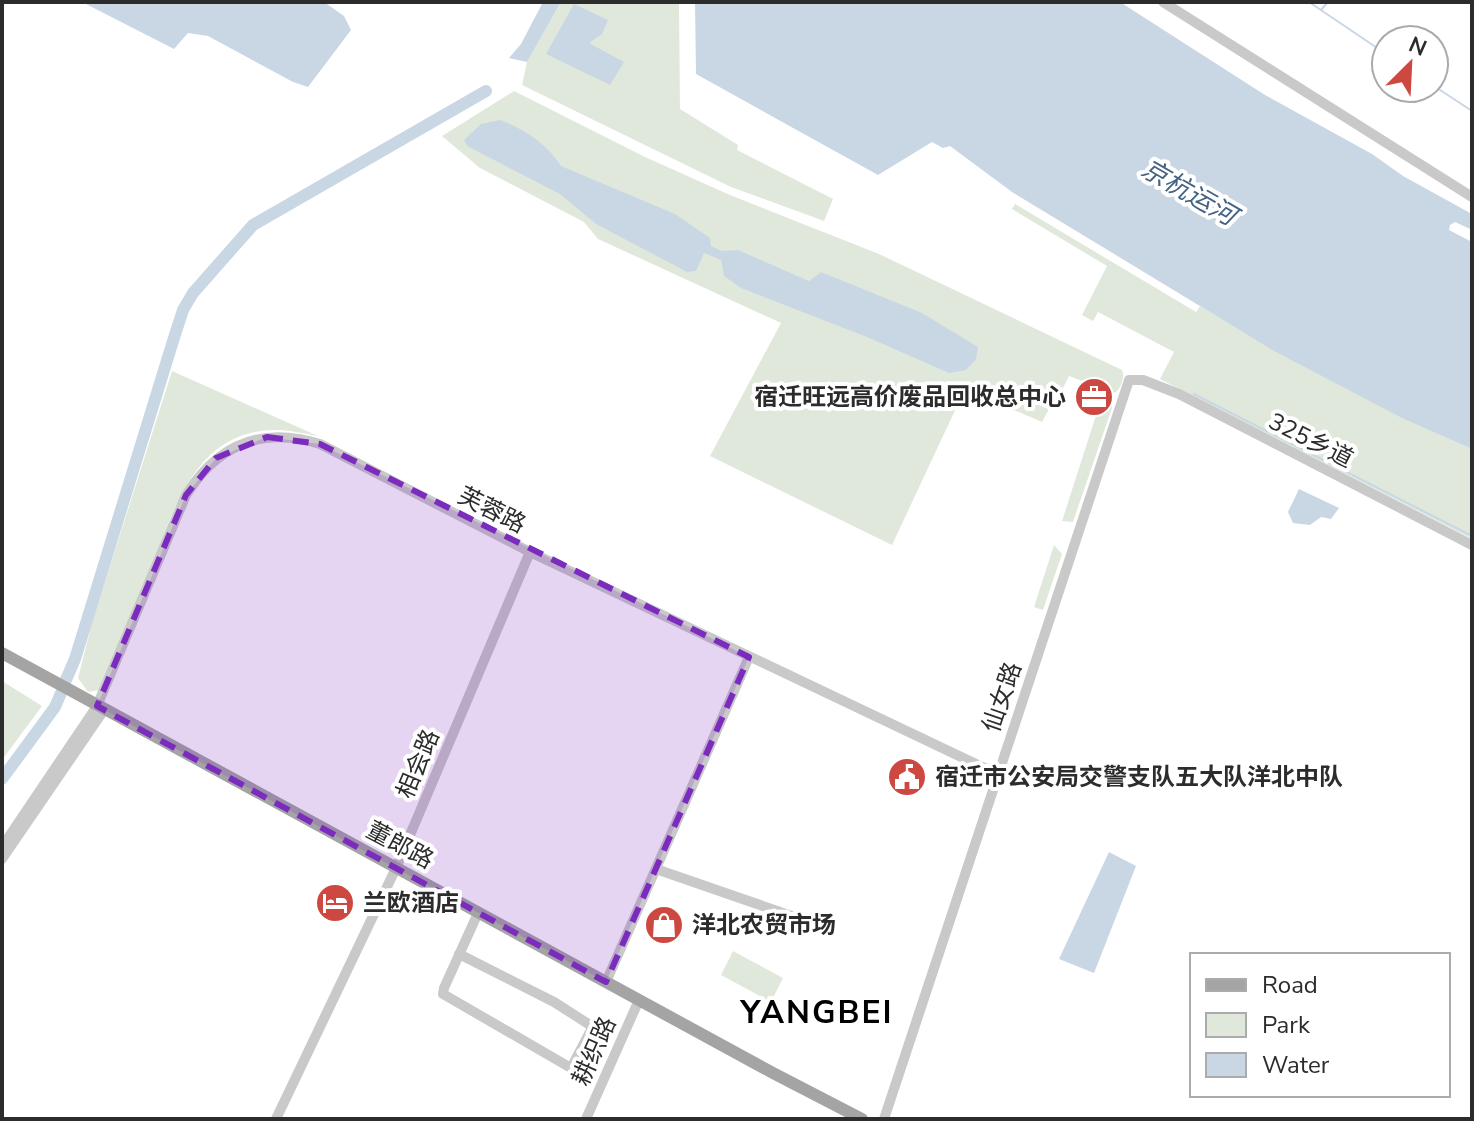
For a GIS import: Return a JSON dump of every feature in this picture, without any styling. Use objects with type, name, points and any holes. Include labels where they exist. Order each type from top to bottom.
[{"type":"main road","name":"董郎路","points":[[2,653],[862,1119]]},
{"type":"street","points":[[1163,2],[1472,197]]},
{"type":"street","name":"325乡道","points":[[1129,380],[1161,386],[1179,394],[1472,545]]},
{"type":"street","name":"仙女路","points":[[884,1119],[1129,380]]},
{"type":"street","name":"芙蓉路","points":[[101,708],[186,495],[198,477],[216,458],[241,444],[267,437],[289,436],[320,444],[530,552],[997,774]]},
{"type":"street","name":"相会路","points":[[276,1119],[396,868],[530,552]]},
{"type":"street","points":[[606,982],[749,657]]},
{"type":"street","points":[[2,847],[101,708]]},
{"type":"street","points":[[2,859],[101,708]]},
{"type":"street","points":[[656,869],[809,922]]},
{"type":"street","points":[[459,954],[521,984],[590,1025],[592,1028],[571,1068],[444,996],[444,988],[459,954],[478,913]]},
{"type":"street","name":"耕织路","points":[[586,1119],[639,1000]]},
{"type":"highlighted area","points":[[267,437],[320,444],[749,657],[606,982],[97,706],[186,495],[216,458]]},
{"type":"green space","points":[[561,2],[679,2],[680,109],[738,145],[737,150],[833,199],[824,221],[731,187],[522,85],[527,62]]},
{"type":"green space","points":[[514,91],[645,157],[730,195],[879,254],[1122,370],[1120,386],[1114,393],[1069,376],[1042,422],[965,389],[892,545],[710,456],[781,323],[598,239],[584,222],[480,168],[442,136]]},
{"type":"green space","points":[[1015,204],[1196,312],[1200,306],[1334,382],[1472,449],[1472,539],[1160,379],[1174,352],[1098,312],[1093,321],[1082,315],[1107,266],[1012,209]]},
{"type":"green space","points":[[172,371],[318,436],[281,430],[251,433],[227,443],[207,458],[178,501],[99,690],[88,692],[78,678],[92,623]]},
{"type":"green space","points":[[1101,400],[1111,404],[1112,408],[1073,522],[1062,521]]},
{"type":"green space","points":[[1054,545],[1062,554],[1043,610],[1034,607]]},
{"type":"green space","points":[[2,681],[42,706],[2,760]]},
{"type":"green space","points":[[733,951],[783,978],[771,1002],[721,975]]},
{"type":"water","points":[[82,2],[324,2],[344,16],[351,30],[308,87],[208,36],[188,33],[174,49]]},
{"type":"water","points":[[543,2],[561,2],[527,62],[509,58],[521,44]]},
{"type":"water","name":"京杭运河","points":[[695,2],[1120,2],[1265,95],[1472,214],[1472,230],[1455,222],[1449,230],[1472,242],[1472,449],[1400,417],[1274,351],[1012,192],[950,146],[943,148],[932,142],[878,175],[696,74]]},
{"type":"water","points":[[574,4],[608,20],[602,34],[589,43],[624,62],[610,85],[546,54]]},
{"type":"water","points":[[500,120],[535,138],[561,166],[675,214],[710,238],[711,246],[722,251],[738,250],[809,281],[821,272],[922,313],[978,347],[976,359],[966,370],[949,373],[741,288],[724,276],[721,260],[704,253],[696,271],[687,272],[596,224],[560,194],[467,146],[464,140],[481,124]]},
{"type":"water","points":[[1299,489],[1339,508],[1331,519],[1321,517],[1310,525],[1293,523],[1288,512]]},
{"type":"water","points":[[1109,852],[1136,866],[1094,973],[1059,959]]},
{"type":"waterway","points":[[1309,2],[1370,43]]},
{"type":"waterway","points":[[1321,10],[1328,2]]},
{"type":"waterway","points":[[65,682],[75,659],[183,310],[193,293],[253,225],[486,91]]},
{"type":"waterway","points":[[1450,97],[1472,111]]},
{"type":"waterway","points":[[1194,394],[1472,536]]},
{"type":"waterway","points":[[2,779],[55,707],[61,693]]},
{"type":"place","name":"宿迁旺远高价废品回收总中心","points":[[1094,397]]},
{"type":"place","name":"宿迁市公安局交警支队五大队洋北中队","points":[[907,777]]},
{"type":"place","name":"兰欧酒店","points":[[335,903]]},
{"type":"place","name":"洋北农贸市场","points":[[664,925]]},
{"type":"district","name":"YANGBEI","points":[[817,1012]]}]
